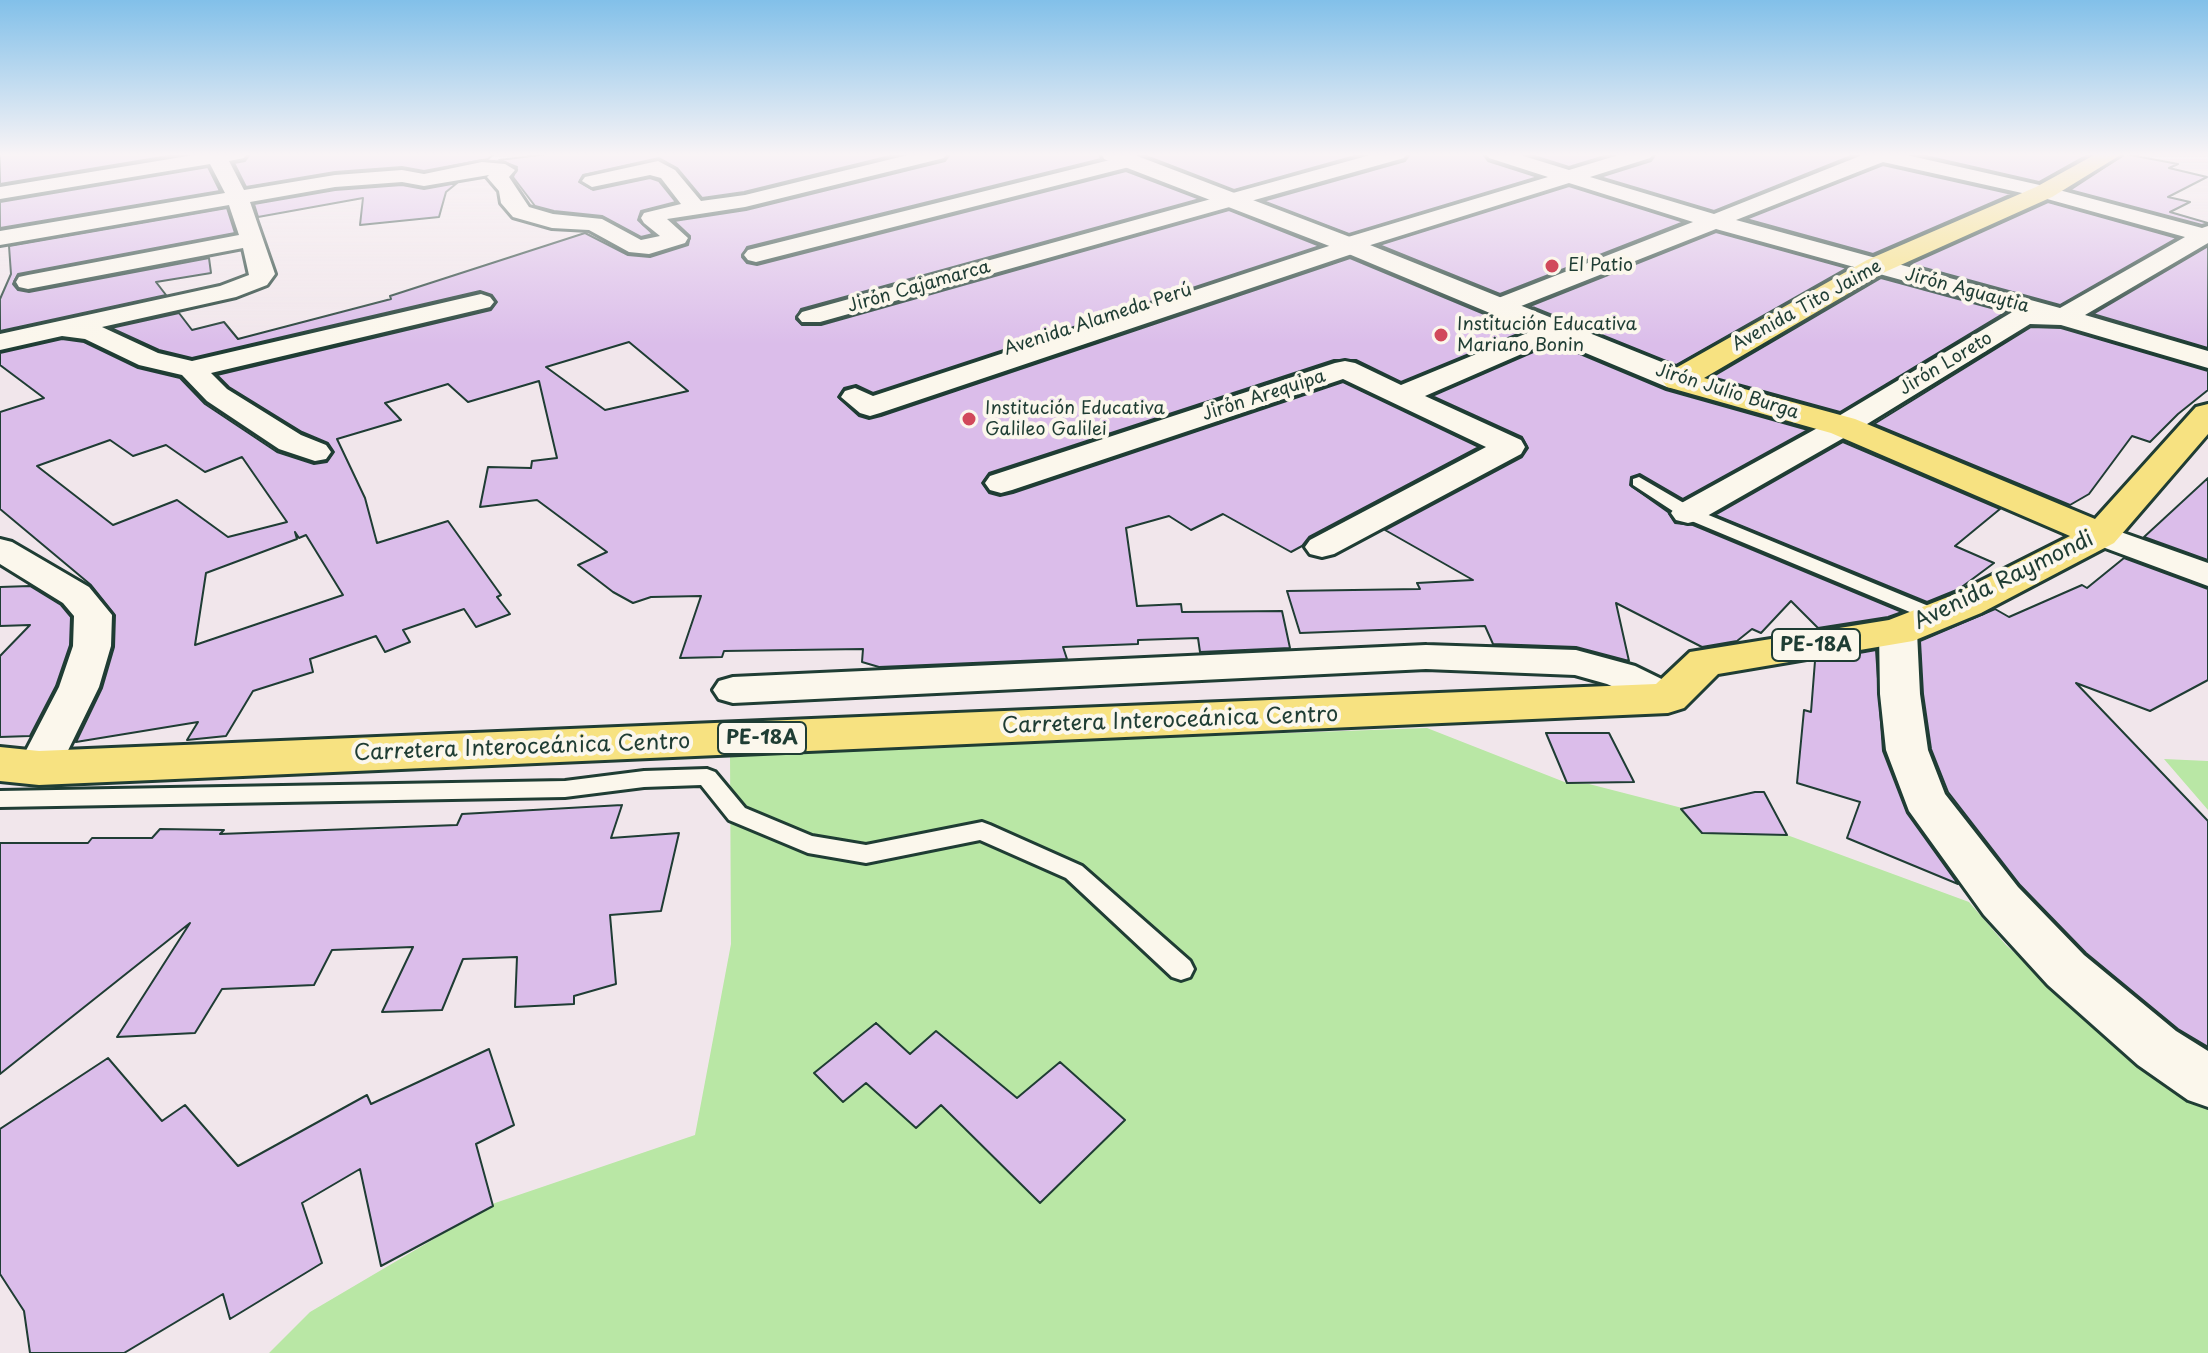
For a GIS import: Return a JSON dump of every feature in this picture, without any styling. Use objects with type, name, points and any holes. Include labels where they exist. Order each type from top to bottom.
[{"type":"highway","name":"Avenida Tito Jaime","points":[[1678,380],[1876,266],[1987,217]]},
{"type":"highway","name":"Jirón Julio Burga","points":[[1678,380],[1843,426],[2101,535]]},
{"type":"highway","name":"Avenida Raymondi","points":[[1668,698],[1705,662],[1917,624],[1967,604],[2101,535],[2208,414]]},
{"type":"highway","name":"Carretera Interoceánica Centro","points":[[19,766],[1668,698]]},
{"type":"street","points":[[0,238],[127,217]]},
{"type":"street","points":[[0,342],[245,287],[263,274],[243,217]]},
{"type":"street","points":[[539,217],[594,224],[637,247],[649,247],[677,238],[654,217]]},
{"type":"street","points":[[756,255],[898,217]]},
{"type":"street","name":"Jirón Cajamarca","points":[[811,317],[1167,217]]},
{"type":"street","name":"Jirón Julio Burga","points":[[1273,217],[1678,380]]},
{"type":"street","name":"Avenida Alameda Perú","points":[[862,402],[1440,217]]},
{"type":"street","name":"Jirón Aguaytia","points":[[1701,217],[2208,360]]},
{"type":"street","points":[[1497,307],[1729,217]]},
{"type":"street","points":[[2139,217],[2207,235]]},
{"type":"street","name":"Jirón Loreto","points":[[1688,513],[1843,426],[2025,316],[2063,317],[2207,235]]},
{"type":"street","points":[[0,274],[28,282],[250,240]]},
{"type":"street","points":[[28,282],[56,327],[91,332],[149,359],[192,369],[481,302]]},
{"type":"street","points":[[1399,396],[1554,330]]},
{"type":"street","points":[[192,369],[217,395],[290,442],[315,452]]},
{"type":"street","name":"Jirón Arequipa","points":[[1001,483],[1345,369],[1399,396]]},
{"type":"street","points":[[1322,547],[1510,447],[1399,396]]},
{"type":"street","name":"Jirón Julio Burga","points":[[2101,535],[2208,575]]},
{"type":"street","points":[[0,549],[76,595],[93,615],[92,646],[79,687],[19,766]]},
{"type":"street","points":[[1917,624],[1900,694],[1907,750],[1925,800],[2001,901],[2066,970],[2157,1048],[2208,1082]]},
{"type":"street","points":[[733,690],[1426,657],[1576,663],[1621,675],[1668,698]]},
{"type":"lane","points":[[1639,482],[1688,513],[1917,624]]},
{"type":"lane","points":[[0,799],[565,789],[644,779],[707,777],[737,814],[808,844],[866,854],[982,831],[1074,872],[1181,969]]},
{"type":"green space","points":[[1427,728],[1567,783],[1589,784],[1787,835],[1969,902],[2006,945],[2091,1024],[2176,1088],[2208,1107],[2208,1353],[269,1353],[310,1312],[495,1203],[695,1135],[731,944],[730,753]]},
{"type":"green space","points":[[2164,759],[2208,761],[2208,810]]},
{"type":"building","points":[[0,217],[65,217],[0,228]]},
{"type":"building","points":[[175,217],[230,217],[235,233],[18,274],[13,284],[18,290],[29,292],[209,258],[211,273],[156,282],[166,295],[0,331],[0,299],[11,274],[9,246]]},
{"type":"building","points":[[361,217],[438,217],[360,225]]},
{"type":"building","points":[[604,217],[639,217],[638,220],[653,234],[641,237]]},
{"type":"building","points":[[699,217],[867,217],[747,247],[742,257],[747,263],[757,265],[945,217],[1134,217],[801,309],[796,319],[802,325],[821,325],[1204,217],[1247,217],[1320,246],[873,393],[856,385],[844,388],[838,397],[859,416],[869,419],[1350,258],[1525,331],[1401,382],[1356,360],[1334,360],[989,473],[982,483],[989,493],[1000,496],[1013,493],[1343,382],[1479,447],[1309,537],[1302,546],[1291,552],[1223,514],[1191,530],[1169,516],[1126,528],[1137,606],[1181,604],[1182,612],[1282,611],[1290,648],[1200,652],[1198,638],[1138,640],[1138,644],[1063,647],[1067,659],[879,667],[862,662],[863,649],[724,651],[722,657],[680,658],[701,596],[651,597],[633,603],[578,565],[607,552],[537,500],[480,507],[488,467],[531,468],[532,461],[557,458],[539,381],[468,402],[448,384],[385,403],[401,420],[337,439],[365,498],[377,543],[448,521],[501,595],[497,597],[510,614],[476,627],[464,609],[403,630],[410,642],[385,652],[376,636],[310,659],[313,672],[253,691],[226,736],[187,740],[198,722],[76,742],[102,688],[114,647],[115,615],[91,585],[0,509],[0,412],[44,398],[0,365],[0,353],[62,339],[84,342],[138,368],[180,378],[205,404],[277,452],[314,464],[327,462],[334,452],[328,443],[302,432],[229,387],[217,375],[491,310],[497,302],[492,295],[480,291],[192,358],[159,350],[111,328],[179,313],[192,330],[224,322],[238,339],[391,299],[390,296],[585,233],[628,255],[650,257],[688,245],[690,236],[674,221]],"holes":[[[629,342],[688,391],[605,410],[546,367]],[[110,440],[133,456],[166,445],[205,472],[242,457],[287,522],[228,537],[177,500],[113,525],[37,466]],[[295,532],[299,538],[306,535],[343,595],[195,645],[206,573],[297,539]]]},
{"type":"building","points":[[1305,217],[1405,217],[1349,234]]},
{"type":"building","points":[[1469,217],[1668,217],[1684,222],[1500,294],[1379,245]]},
{"type":"building","points":[[1751,217],[1958,217],[1873,254],[1746,219]]},
{"type":"building","points":[[2014,217],[2102,217],[2177,238],[2060,305],[1910,264]]},
{"type":"building","points":[[2172,217],[2188,217],[2208,223],[2202,225]]},
{"type":"building","points":[[1716,232],[1847,268],[1676,365],[1530,306]]},
{"type":"building","points":[[2208,246],[2208,348],[2093,314]]},
{"type":"building","points":[[1881,278],[2006,312],[1840,412],[1712,377]]},
{"type":"building","points":[[2031,327],[2061,328],[2208,371],[2208,390],[2150,442],[2132,436],[2089,494],[2070,505],[1874,424]]},
{"type":"building","points":[[1554,343],[1666,390],[1808,430],[1683,499],[1640,474],[1631,477],[1630,485],[1668,512],[1675,523],[1693,525],[1902,612],[1818,628],[1791,601],[1761,633],[1752,629],[1737,641],[1702,647],[1616,603],[1629,661],[1576,647],[1493,644],[1485,626],[1300,633],[1287,591],[1420,589],[1417,583],[1473,580],[1385,530],[1522,457],[1528,448],[1522,437],[1432,396]]},
{"type":"building","points":[[1843,442],[2000,509],[1955,546],[1994,563],[1959,589],[1927,602],[1715,515]]},
{"type":"building","points":[[2208,478],[2208,560],[2144,537]]},
{"type":"building","points":[[2124,558],[2208,589],[2208,680],[2150,711],[2076,683],[2208,821],[2208,1047],[2178,1029],[2086,953],[2020,885],[1948,792],[1931,749],[1920,641],[1995,609],[2009,617],[2082,585],[2087,588]]},
{"type":"building","points":[[30,586],[61,605],[71,617],[70,645],[56,686],[30,736],[0,737],[0,656],[30,625],[0,626],[0,587]]},
{"type":"building","points":[[1876,650],[1883,751],[1907,813],[1958,884],[1847,838],[1860,802],[1797,783],[1804,710],[1811,712],[1815,661]]},
{"type":"building","points":[[1546,733],[1609,733],[1634,782],[1567,783]]},
{"type":"building","points":[[1764,792],[1787,835],[1702,833],[1681,809]]},
{"type":"building","points":[[622,805],[611,838],[679,833],[661,911],[610,915],[616,984],[574,996],[574,1004],[515,1007],[517,957],[463,959],[442,1010],[382,1012],[413,947],[332,950],[314,985],[222,989],[195,1033],[117,1037],[190,923],[0,1074],[0,843],[88,843],[92,838],[152,838],[160,829],[224,830],[220,834],[457,825],[462,814]]},
{"type":"building","points":[[876,1023],[910,1054],[936,1031],[1017,1098],[1060,1062],[1125,1120],[1040,1203],[941,1105],[916,1128],[866,1083],[843,1102],[814,1073]]},
{"type":"building","points":[[489,1049],[514,1125],[476,1144],[493,1206],[381,1266],[360,1169],[302,1203],[322,1263],[230,1319],[223,1294],[124,1353],[30,1353],[24,1311],[0,1274],[0,1129],[108,1058],[162,1121],[185,1105],[238,1166],[367,1095],[371,1104]]},
{"type":"place","name":"El Patio","points":[[1552,266]]},
{"type":"place","name":"Institución Educativa Mariano Bonin","points":[[1441,335]]},
{"type":"place","name":"Institución Educativa Galileo Galilei","points":[[969,419]]}]
